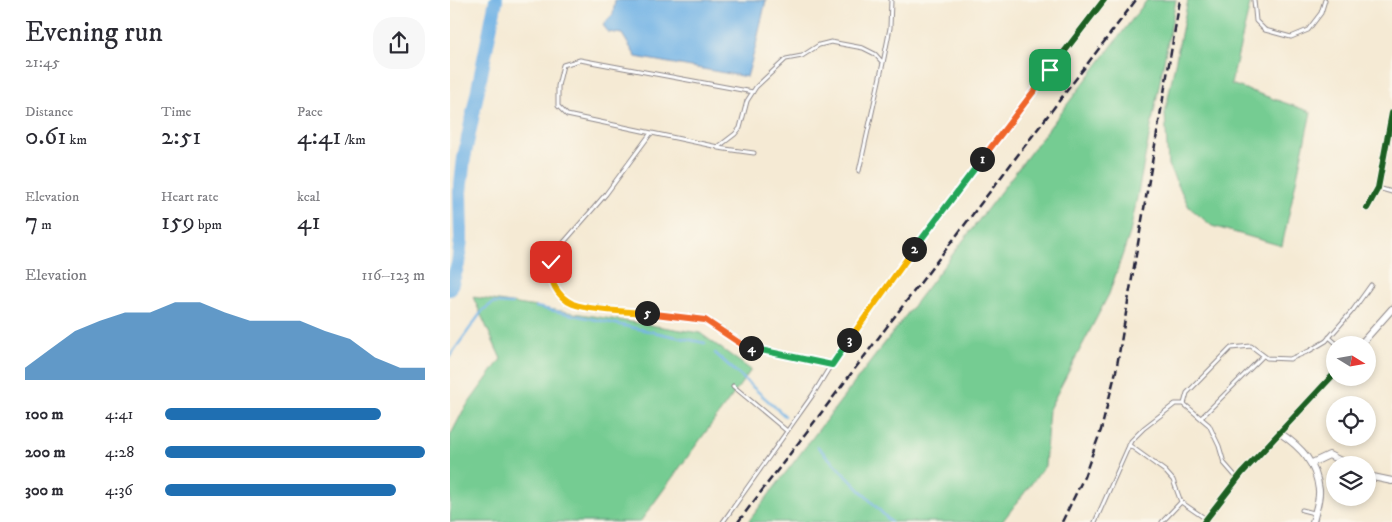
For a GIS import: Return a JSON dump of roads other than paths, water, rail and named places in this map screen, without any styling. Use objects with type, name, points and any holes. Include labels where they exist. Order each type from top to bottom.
[{"type":"street","points":[[586,307],[705,320],[748,347],[832,365],[936,219],[1104,0]]},
{"type":"street","points":[[1367,208],[1378,188],[1392,113]]},
{"type":"street","points":[[1368,336],[1392,309]]},
{"type":"street","points":[[1205,520],[1238,478],[1326,383]]},
{"type":"street","points":[[1280,433],[1298,445],[1312,463],[1319,492],[1313,522]]},
{"type":"street","points":[[1312,463],[1326,456]]},
{"type":"street","points":[[1376,478],[1392,481]]},
{"type":"lane","points":[[859,171],[890,28],[891,0]]},
{"type":"lane","points":[[1254,0],[1256,22],[1265,30],[1291,37],[1308,30],[1321,13],[1325,0]]},
{"type":"lane","points":[[718,147],[740,128],[747,101],[753,92],[786,59],[802,56],[819,45],[831,42],[862,48],[875,54],[883,63]]},
{"type":"lane","points":[[753,92],[580,60],[563,66],[558,86],[558,106],[567,115],[754,153]]},
{"type":"lane","points":[[586,307],[567,301],[557,291],[549,271],[552,256],[606,194],[651,133]]},
{"type":"lane","points":[[1378,188],[1392,192]]},
{"type":"lane","points":[[1330,336],[1371,286]]},
{"type":"lane","points":[[1184,404],[1187,393],[1231,348],[1251,346],[1267,358],[1290,359],[1326,341]]},
{"type":"lane","points":[[1202,418],[1264,356]]},
{"type":"lane","points":[[723,522],[832,365]]},
{"type":"lane","points":[[733,386],[787,431]]},
{"type":"lane","points":[[1095,522],[1129,444],[1144,428],[1175,404],[1184,404],[1209,425],[1219,446],[1224,464],[1238,478]]},
{"type":"lane","points":[[1129,444],[1165,471],[1173,480],[1181,502],[1205,520]]},
{"type":"lane","points":[[1162,522],[1181,502]]},
{"type":"lane","points":[[1302,510],[1315,513]]},
{"type":"water","points":[[615,0],[766,0],[747,77],[636,57],[622,34],[608,32],[603,25],[613,14]]},
{"type":"waterway","points":[[450,289],[458,264],[461,239],[460,192],[464,158],[496,0]]},
{"type":"waterway","points":[[450,356],[483,310],[493,303],[512,304]]},
{"type":"waterway","points":[[536,307],[705,343]]},
{"type":"waterway","points":[[715,353],[785,416]]},
{"type":"waterway","points":[[817,446],[891,522]]},
{"type":"railway","points":[[738,522],[1136,0]]},
{"type":"railway","points":[[1062,522],[1084,477],[1101,430],[1116,371],[1180,0]]}]
